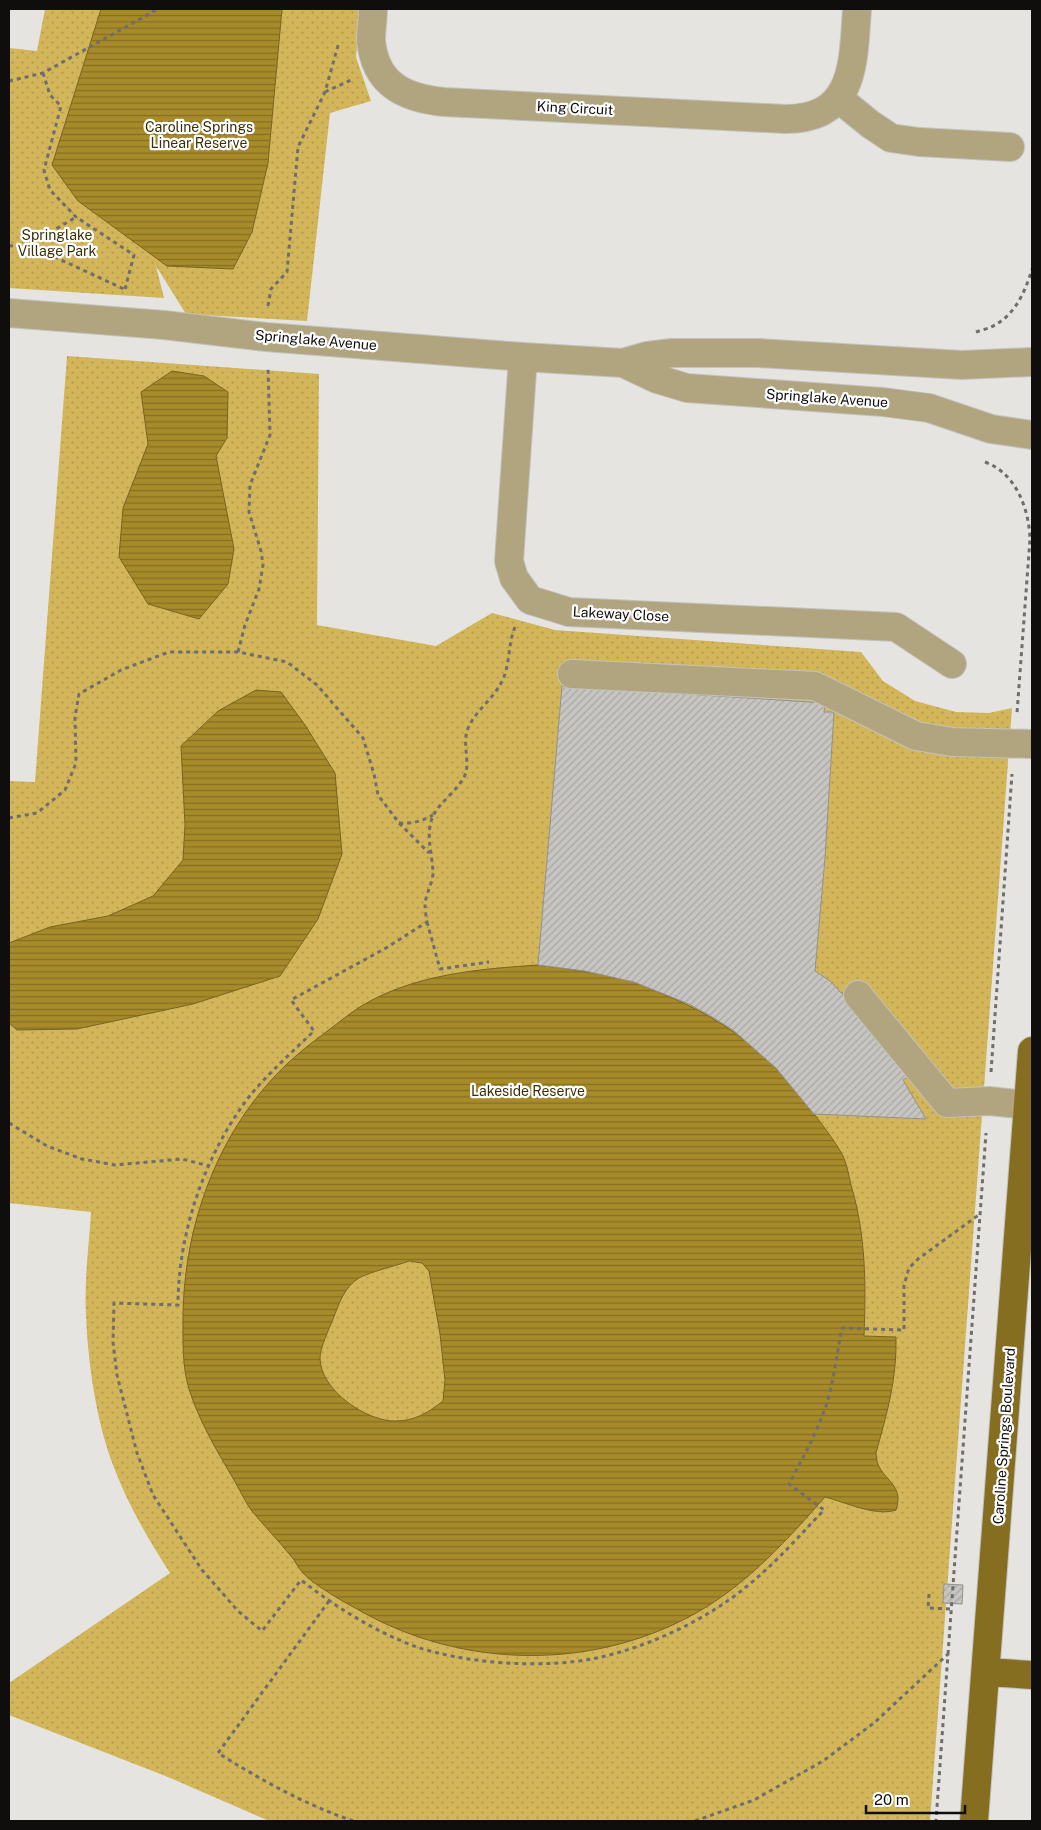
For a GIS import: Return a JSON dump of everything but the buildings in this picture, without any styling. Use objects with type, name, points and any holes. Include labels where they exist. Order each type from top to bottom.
[{"type":"main road","name":"Caroline Springs Boulevard","points":[[974,1821],[1030,1105],[1032,1050]]},
{"type":"main road","points":[[987,1672],[1032,1675]]},
{"type":"street","name":"King Circuit","points":[[374,9],[371,40],[374,56],[379,68],[390,84],[401,92],[414,97],[426,100],[799,119],[822,111],[838,98],[846,85],[852,63],[857,9]]},
{"type":"street","points":[[838,98],[875,128],[891,138],[1010,147]]},
{"type":"street","name":"Springlake Avenue","points":[[9,313],[164,325],[266,337],[624,363],[647,356],[672,353],[731,353],[962,365],[1032,362]]},
{"type":"street","name":"Lakeway Close","points":[[522,357],[509,561],[514,578],[530,600],[569,612],[896,627],[952,664]]},
{"type":"street","name":"Springlake Avenue","points":[[624,363],[657,379],[687,388],[883,402],[914,406],[957,416],[991,429],[1032,435]]},
{"type":"street","points":[[572,674],[815,686],[916,736],[952,742],[1023,744]]},
{"type":"street","points":[[858,995],[947,1104],[989,1101],[1030,1105]]},
{"type":"path","points":[[9,81],[43,73],[158,9]]},
{"type":"path","points":[[43,73],[50,95],[62,106],[44,170],[50,190],[76,217],[134,255],[125,289]]},
{"type":"path","points":[[325,92],[357,77]]},
{"type":"path","points":[[29,245],[76,217]]},
{"type":"path","points":[[9,246],[29,245],[125,289],[164,325]]},
{"type":"path","points":[[962,365],[958,340],[992,327],[1003,320],[1014,309],[1025,292],[1032,269]]},
{"type":"path","points":[[936,1821],[989,1101],[1023,744],[1024,626],[1030,539],[1030,525],[1022,501],[1008,478],[998,469],[982,461]]},
{"type":"path","points":[[399,823],[412,824],[433,815],[466,773],[467,732],[472,720],[488,702],[507,671],[510,641],[516,622]]},
{"type":"path","points":[[9,818],[36,813],[65,790],[76,763],[76,717],[79,694],[121,670],[169,652],[238,652],[286,662],[317,685],[363,738],[378,795],[399,823],[430,854]]},
{"type":"path","points":[[433,815],[430,835],[432,876],[425,903],[427,922],[440,969],[489,962]]},
{"type":"path","points":[[427,922],[386,948],[291,1000],[314,1031],[270,1072],[251,1095],[231,1124],[209,1166],[194,1202],[185,1234],[180,1265],[178,1306],[114,1303],[114,1342],[117,1375],[137,1453],[153,1495],[202,1570],[238,1611],[262,1631],[301,1580],[329,1601],[374,1629],[416,1646],[455,1657],[527,1663],[564,1662],[597,1658],[637,1646],[680,1629],[714,1610],[746,1588],[778,1559],[824,1510],[789,1484],[810,1445],[827,1403],[835,1371],[842,1328],[904,1330],[904,1285],[909,1268],[918,1259],[980,1214]]},
{"type":"path","points":[[9,1123],[48,1146],[82,1158],[115,1165],[182,1158],[209,1166]]},
{"type":"path","points":[[929,1594],[928,1608],[951,1609]]},
{"type":"path","points":[[329,1601],[218,1753],[296,1799],[353,1821]]},
{"type":"path","points":[[695,1821],[754,1800],[823,1761],[874,1723],[948,1654]]},
{"type":"green space","name":"Caroline Springs Linear Reserve","points":[[45,9],[360,9],[356,57],[371,101],[330,113],[307,321],[186,314],[156,266],[164,298],[9,288],[9,48],[37,51]]},
{"type":"green space","name":"Lakeside Reserve","points":[[67,356],[319,374],[317,625],[436,646],[492,613],[555,630],[861,652],[883,681],[915,701],[956,712],[989,713],[1012,708],[930,1821],[269,1821],[168,1777],[9,1715],[9,1683],[170,1573],[131,1507],[113,1465],[102,1429],[94,1391],[87,1333],[86,1276],[91,1212],[9,1203],[9,781],[35,782]]},
{"type":"shaded area","name":"Caroline Springs Linear Reserve","points":[[101,9],[282,9],[268,163],[252,232],[233,269],[167,266],[78,201],[52,165]]},
{"type":"shaded area","points":[[172,371],[204,376],[228,392],[227,438],[216,456],[234,549],[228,584],[199,619],[148,604],[119,557],[123,508],[148,444],[141,392]]},
{"type":"shaded area","points":[[256,690],[281,692],[305,725],[335,773],[342,854],[318,919],[280,976],[193,1004],[77,1029],[17,1030],[9,1023],[9,943],[50,927],[108,916],[153,896],[183,860],[185,825],[181,746],[218,711]]},
{"type":"shaded area","points":[[538,965],[632,981],[707,1015],[761,1054],[793,1087],[827,1131],[843,1156],[860,1223],[865,1279],[864,1336],[896,1337],[893,1382],[876,1453],[877,1462],[897,1493],[896,1510],[879,1512],[825,1497],[783,1543],[753,1572],[721,1598],[703,1609],[662,1630],[619,1644],[575,1653],[530,1656],[485,1652],[440,1644],[398,1629],[357,1609],[321,1588],[308,1578],[249,1507],[209,1436],[189,1389],[185,1371],[183,1344],[185,1282],[198,1212],[210,1179],[225,1147],[243,1117],[264,1089],[288,1063],[311,1044],[363,1005],[383,995],[404,986],[448,975]],"holes":[[[409,1261],[422,1263],[429,1271],[440,1334],[445,1380],[443,1401],[416,1418],[403,1421],[384,1420],[359,1410],[336,1392],[322,1370],[321,1349],[340,1302],[349,1286],[359,1278]]]},
{"type":"park label","name":"Springlake Village Park","points":[[57,244]]}]
